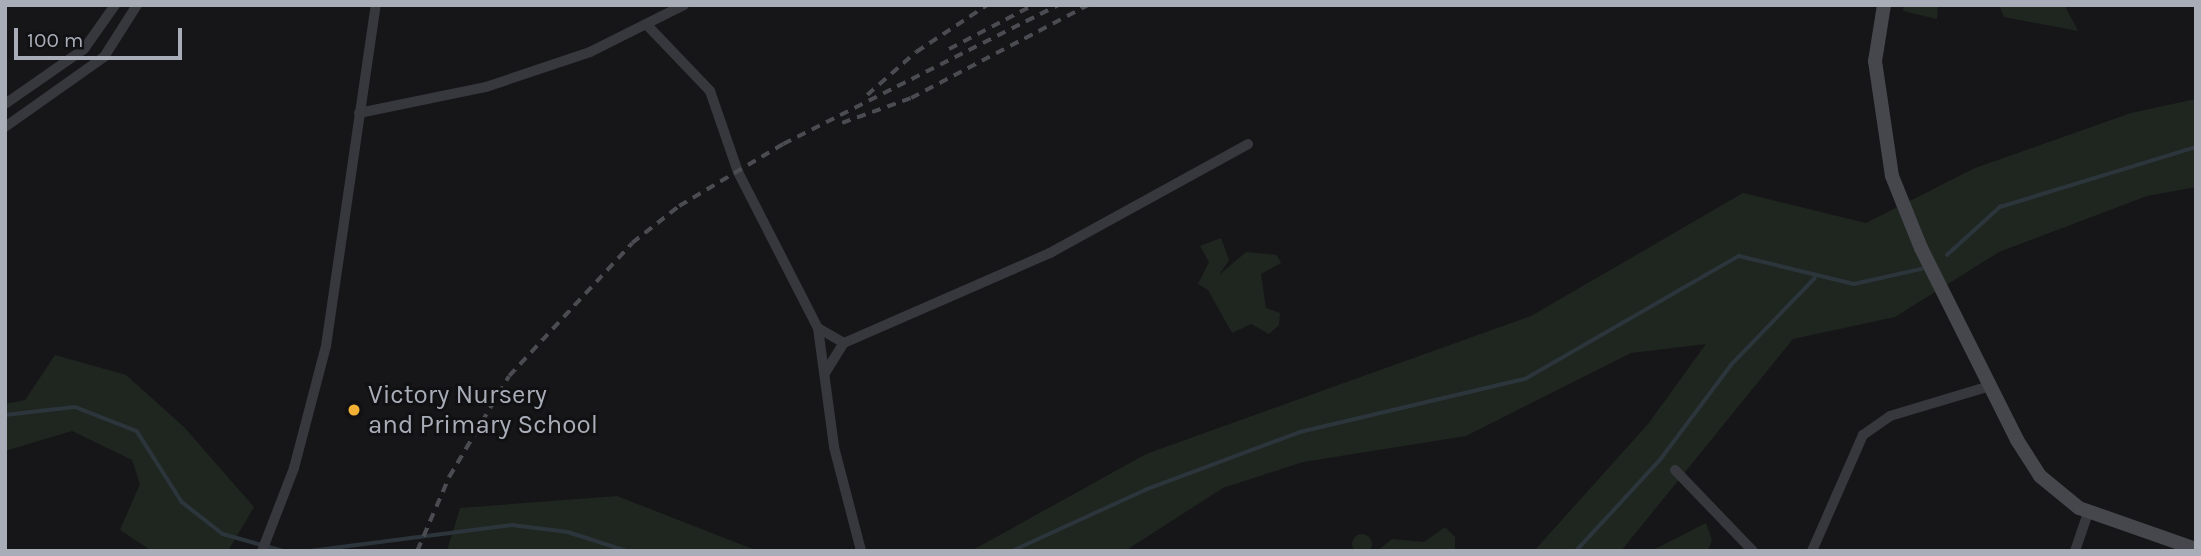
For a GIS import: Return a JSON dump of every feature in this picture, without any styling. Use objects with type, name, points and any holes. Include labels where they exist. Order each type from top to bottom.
[{"type":"street","points":[[5,104],[84,48],[115,5]]},
{"type":"street","points":[[5,127],[104,57],[137,5]]},
{"type":"street","points":[[262,551],[293,468],[326,346],[376,5]]},
{"type":"street","points":[[359,113],[486,87],[647,25],[684,5]]},
{"type":"street","points":[[1884,5],[1875,61],[1892,176],[1990,386],[2040,476],[2088,513],[2196,549]]},
{"type":"street","points":[[647,25],[710,91],[738,172],[818,328],[834,447],[861,551]]},
{"type":"street","points":[[825,373],[844,342],[1050,253],[1248,144]]},
{"type":"street","points":[[818,328],[844,342]]},
{"type":"street","points":[[1812,551],[1863,435],[1890,416],[1990,386]]},
{"type":"street","points":[[1675,470],[1753,551]]},
{"type":"street","points":[[2075,551],[2088,513]]},
{"type":"shaded area","points":[[1904,5],[1938,5],[1937,19],[1903,11]]},
{"type":"shaded area","points":[[1999,5],[2065,6],[2078,31],[2004,17]]},
{"type":"shaded area","points":[[2196,99],[2196,187],[2147,196],[1999,252],[1895,317],[1793,339],[1621,551],[1534,551],[1648,424],[1706,344],[1631,353],[1466,436],[1303,462],[1223,488],[1125,551],[971,551],[1146,454],[1531,316],[1743,193],[1866,223],[1975,168],[2131,113]]},
{"type":"shaded area","points":[[1221,238],[1229,260],[1219,275],[1246,252],[1277,255],[1281,263],[1261,274],[1266,308],[1280,313],[1279,325],[1269,334],[1251,324],[1232,333],[1208,290],[1198,284],[1209,262],[1200,246]]},
{"type":"shaded area","points":[[55,355],[126,375],[184,427],[254,507],[228,551],[152,551],[120,530],[140,484],[132,460],[72,431],[5,451],[5,404],[25,400]]},
{"type":"shaded area","points":[[617,496],[758,551],[447,551],[460,508]]},
{"type":"shaded area","points":[[1706,523],[1712,540],[1708,551],[1651,551]]},
{"type":"shaded area","points":[[1445,527],[1455,537],[1455,551],[1377,551],[1392,539],[1424,542]]},
{"type":"shaded area","points":[[1362,534],[1369,537],[1372,544],[1369,551],[1362,554],[1355,551],[1352,544],[1355,537]]},
{"type":"waterway","points":[[1947,255],[2000,207],[2196,147]]},
{"type":"waterway","points":[[1012,551],[1145,490],[1300,432],[1525,379],[1739,256],[1854,284],[1921,269]]},
{"type":"waterway","points":[[1576,551],[1660,460],[1731,365],[1814,279]]},
{"type":"waterway","points":[[5,415],[75,407],[137,431],[182,502],[223,534],[283,551]]},
{"type":"waterway","points":[[310,551],[512,525],[568,532],[627,551]]},
{"type":"railway","points":[[867,95],[916,52],[987,5]]},
{"type":"railway","points":[[949,49],[1033,5]]},
{"type":"railway","points":[[417,551],[449,477],[509,376],[632,243],[679,206],[783,144],[1058,5]]},
{"type":"railway","points":[[842,123],[911,98],[1088,5]]},
{"type":"place","name":"Victory Nursery and Primary School","points":[[354,410]]}]
